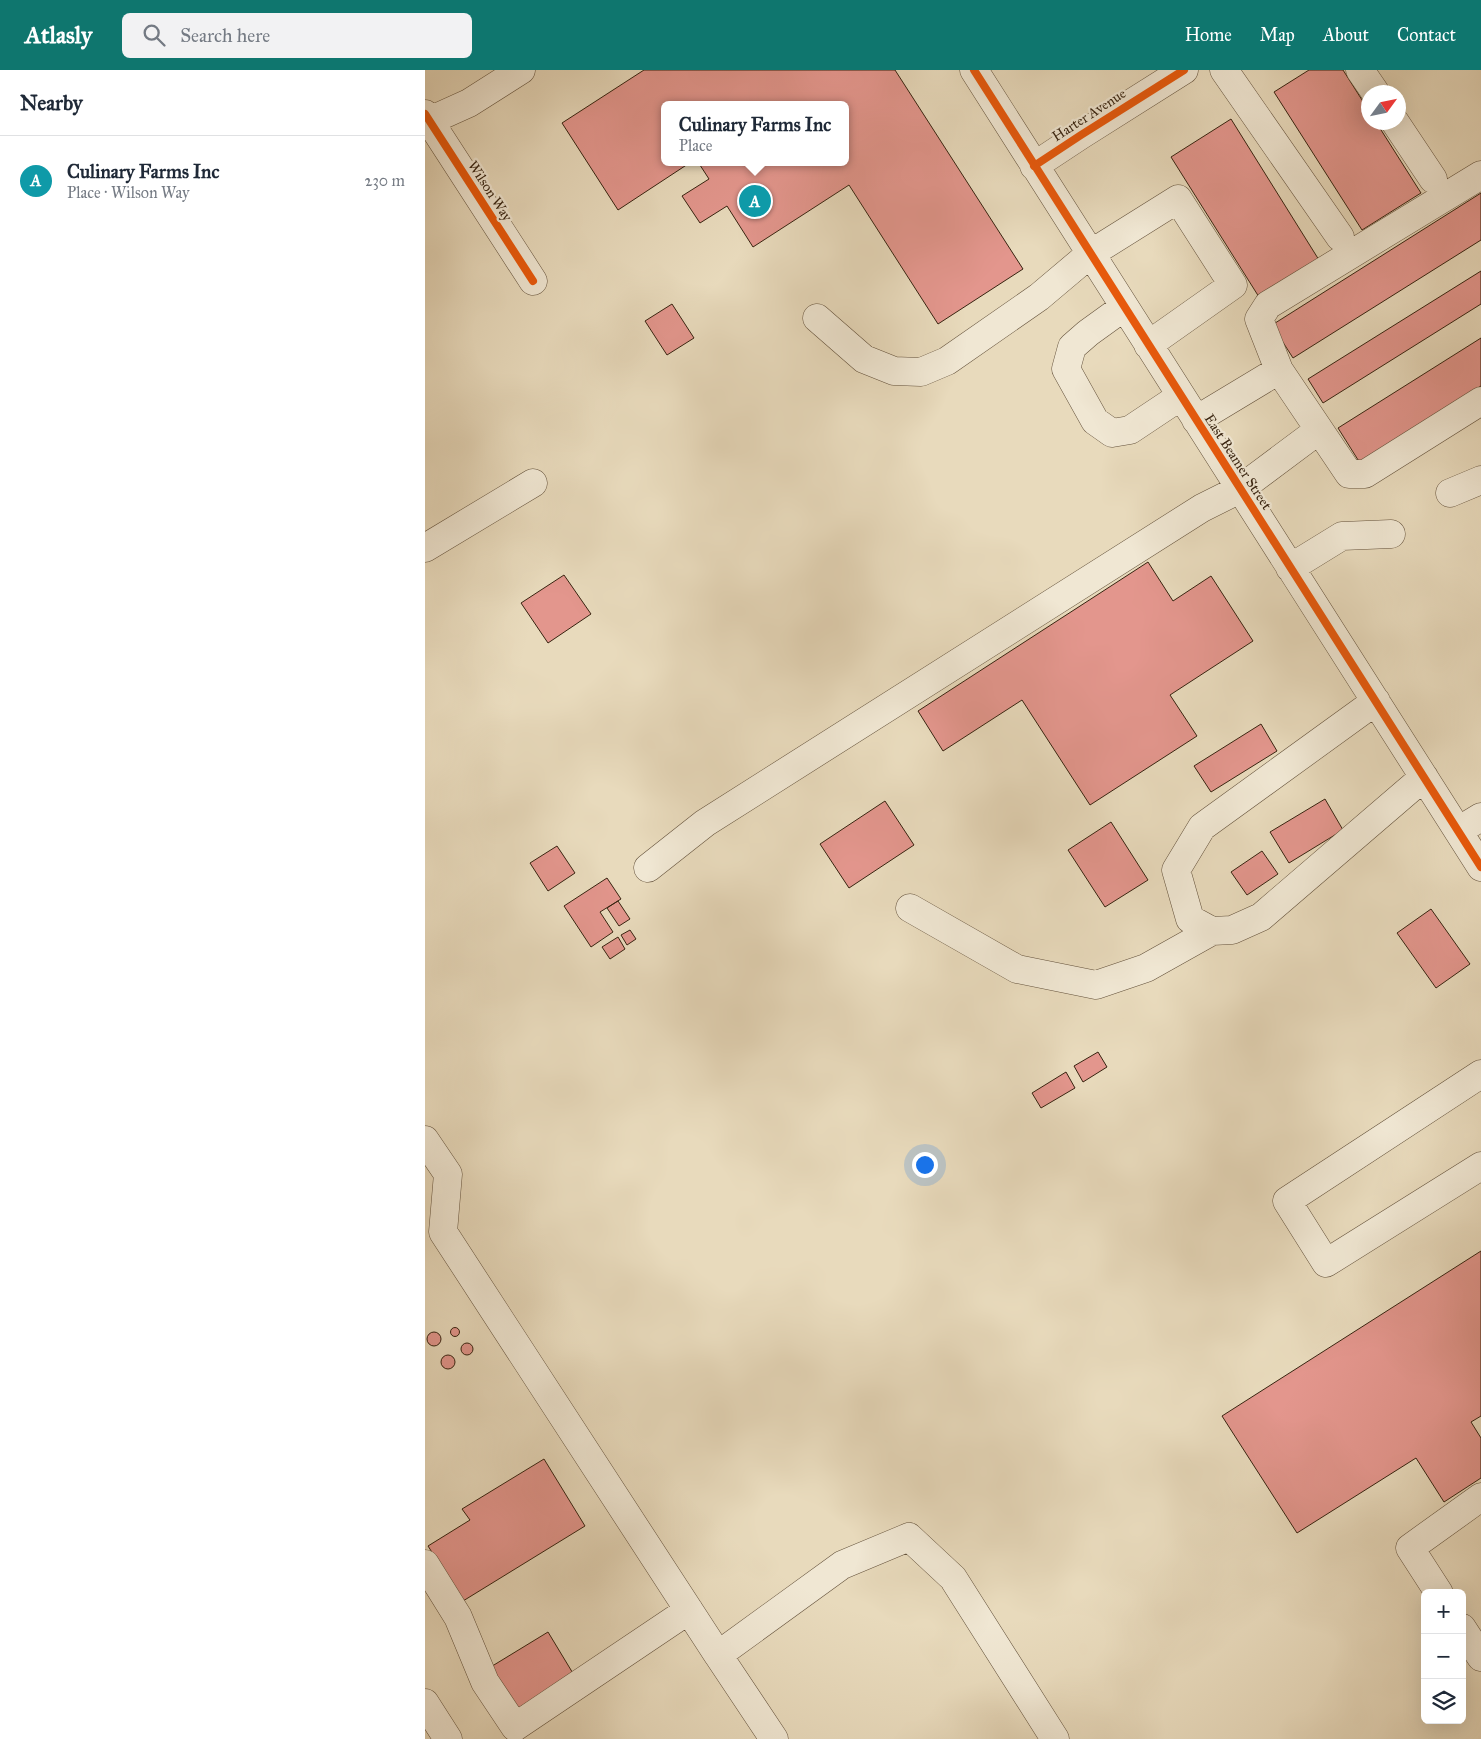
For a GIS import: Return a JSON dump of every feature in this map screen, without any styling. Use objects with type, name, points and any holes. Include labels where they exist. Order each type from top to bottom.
[{"type":"street","points":[[427,118],[469,103],[521,70]]},
{"type":"street","name":"East Beamer Street","points":[[974,70],[1424,777],[1470,824],[1481,867]]},
{"type":"street","name":"Harter Avenue","points":[[1034,166],[1184,70]]},
{"type":"street","points":[[1224,70],[1340,237]]},
{"type":"street","points":[[1360,70],[1370,85]]},
{"type":"street","name":"Wilson Way","points":[[427,118],[533,281]]},
{"type":"street","points":[[1400,130],[1433,179]]},
{"type":"street","points":[[1481,175],[1268,305],[1259,319],[1279,370],[1349,474],[1365,474],[1481,401]]},
{"type":"street","points":[[817,318],[864,359],[894,371],[921,372],[947,361],[1039,297],[1090,254],[1178,199],[1233,285],[1149,345]]},
{"type":"street","points":[[1124,307],[1087,333],[1072,347],[1066,368],[1095,421],[1112,433],[1129,430],[1181,396]]},
{"type":"street","points":[[1196,420],[1279,370]]},
{"type":"street","points":[[648,868],[705,823],[1202,508],[1240,489],[1319,430]]},
{"type":"street","points":[[1450,493],[1481,480]]},
{"type":"street","points":[[425,548],[533,483]]},
{"type":"street","points":[[1290,568],[1342,536],[1391,534]]},
{"type":"street","points":[[1212,931],[1190,919],[1177,870],[1203,827],[1375,701]]},
{"type":"street","points":[[910,908],[1017,969],[1096,985],[1146,968],[1212,931],[1232,930],[1261,917],[1424,777]]},
{"type":"street","points":[[1481,1074],[1287,1201],[1326,1263],[1481,1166]]},
{"type":"street","points":[[425,1140],[448,1174],[434,1238],[689,1610],[774,1739]]},
{"type":"street","points":[[1436,1589],[1410,1548],[1481,1496]]},
{"type":"street","points":[[718,1655],[842,1564],[909,1537],[953,1578],[1055,1739]]},
{"type":"street","points":[[425,1564],[458,1617],[485,1682],[515,1727],[689,1610]]},
{"type":"street","points":[[1466,1634],[1481,1657]]},
{"type":"street","points":[[425,1703],[448,1739]]},
{"type":"building","points":[[644,70],[895,70],[1023,269],[938,324],[849,185],[753,247],[727,206],[700,223],[682,196],[709,179],[701,166],[849,166],[849,101],[661,101],[661,166],[685,166],[618,210],[562,123]]},
{"type":"building","points":[[1309,70],[1343,70],[1361,98],[1361,130],[1381,130],[1421,193],[1362,230],[1274,92]]},
{"type":"building","points":[[1231,119],[1319,260],[1259,297],[1171,157]]},
{"type":"building","points":[[1481,193],[1481,240],[1293,358],[1272,325]]},
{"type":"building","points":[[1481,271],[1481,304],[1323,403],[1308,379]]},
{"type":"building","points":[[672,304],[694,338],[667,355],[645,321]]},
{"type":"building","points":[[1481,338],[1481,386],[1360,463],[1338,428]]},
{"type":"building","points":[[1148,562],[1173,601],[1211,576],[1253,641],[1170,695],[1197,736],[1090,805],[1022,700],[943,751],[918,711]]},
{"type":"building","points":[[564,575],[591,614],[548,643],[521,603]]},
{"type":"building","points":[[1261,724],[1277,751],[1211,792],[1194,766]]},
{"type":"building","points":[[1325,799],[1343,830],[1289,863],[1270,832]]},
{"type":"building","points":[[885,801],[914,845],[849,888],[820,844]]},
{"type":"building","points":[[1111,822],[1148,880],[1105,907],[1068,850]]},
{"type":"building","points":[[557,846],[575,873],[548,891],[530,863]]},
{"type":"building","points":[[1262,851],[1278,874],[1247,895],[1231,872]]},
{"type":"building","points":[[607,878],[621,899],[600,912],[613,932],[591,947],[564,906]]},
{"type":"building","points":[[618,901],[630,919],[619,926],[607,908]]},
{"type":"building","points":[[1431,909],[1470,964],[1436,988],[1397,933]]},
{"type":"building","points":[[630,930],[636,939],[627,945],[621,935]]},
{"type":"building","points":[[618,937],[625,949],[610,959],[602,947]]},
{"type":"building","points":[[1098,1052],[1107,1067],[1083,1082],[1074,1066]]},
{"type":"building","points":[[1066,1072],[1075,1088],[1041,1108],[1032,1093]]},
{"type":"building","points":[[1481,1251],[1481,1416],[1471,1422],[1481,1438],[1481,1478],[1444,1502],[1416,1458],[1297,1533],[1222,1416]]},
{"type":"building","points":[[455,1327],[460,1332],[455,1337],[450,1332]]},
{"type":"building","points":[[434,1332],[439,1334],[441,1339],[439,1344],[434,1346],[429,1344],[427,1339],[429,1334]]},
{"type":"building","points":[[465,1343],[469,1343],[473,1349],[469,1355],[465,1355],[461,1351],[461,1347]]},
{"type":"building","points":[[448,1355],[453,1357],[455,1362],[453,1367],[448,1369],[443,1367],[441,1362],[443,1357]]},
{"type":"building","points":[[544,1459],[585,1526],[463,1601],[428,1546],[470,1520],[462,1509]]},
{"type":"building","points":[[548,1632],[574,1675],[515,1710],[489,1668]]},
{"type":"cycle path","points":[[974,70],[1481,867]]},
{"type":"cycle path","points":[[1034,166],[1184,70]]},
{"type":"cycle path","points":[[425,114],[533,281]]},
{"type":"place","name":"Culinary Farms Inc","points":[[755,201]]}]
